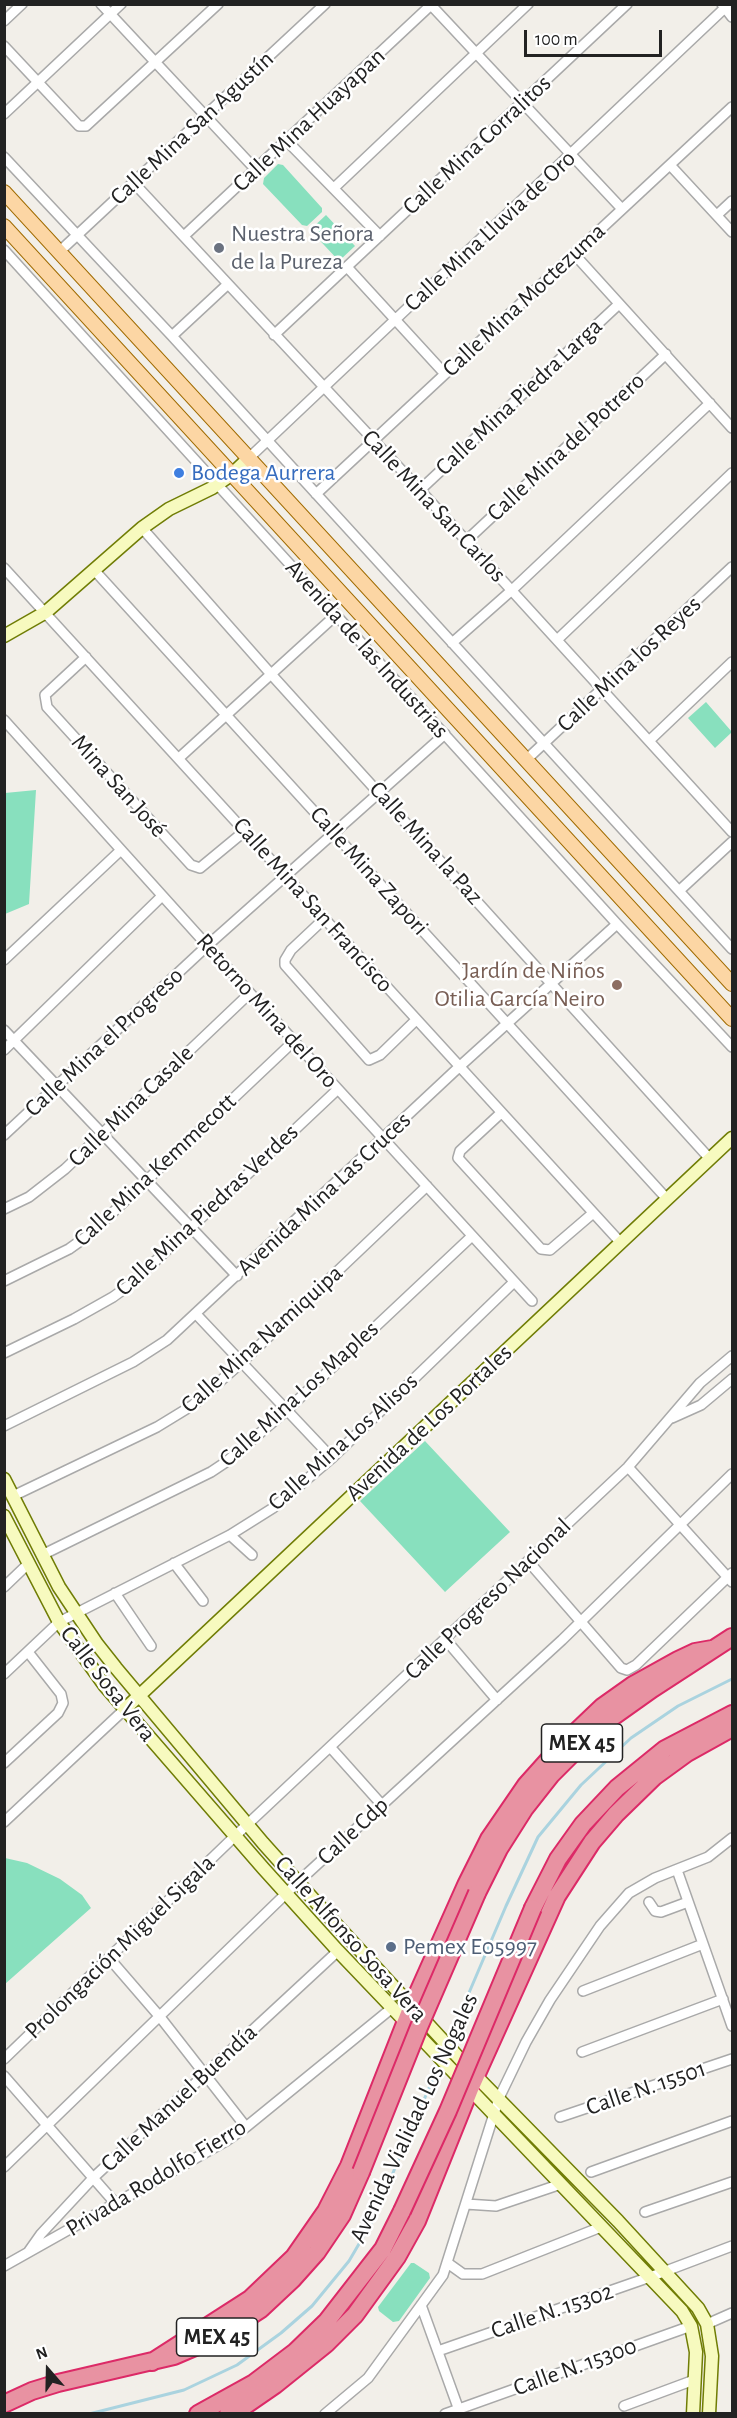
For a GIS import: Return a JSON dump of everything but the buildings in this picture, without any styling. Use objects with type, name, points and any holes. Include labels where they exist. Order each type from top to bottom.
[{"type":"highway","name":"Avenida Vialidad Los Nogales","points":[[4,2404],[32,2391],[58,2383],[174,2356],[216,2338],[269,2302],[292,2280],[317,2252],[342,2215],[419,2026],[477,1893],[499,1850],[525,1808],[551,1775],[614,1716],[732,1637]]},
{"type":"highway","points":[[152,2362],[250,2299],[294,2257],[326,2211],[349,2166],[406,2024],[411,2006],[466,1885],[489,1839],[526,1785],[560,1747],[602,1707],[633,1685],[678,1660],[695,1652],[712,1649]]},
{"type":"highway","name":"Avenida Vialidad Los Nogales","points":[[198,2414],[254,2383],[295,2352],[327,2321],[383,2249],[448,2111],[533,1908],[558,1859],[583,1824],[617,1788],[665,1749],[732,1714]]},
{"type":"highway","points":[[228,2414],[275,2385],[326,2344],[355,2315],[397,2257],[417,2221],[471,2080],[557,1896],[592,1842],[616,1814],[654,1777],[687,1753],[732,1728]]},
{"type":"main road","name":"Avenida de las Industrias","points":[[4,192],[732,984]]},
{"type":"main road","name":"Avenida de las Industrias","points":[[4,226],[732,1019]]},
{"type":"main road","points":[[4,636],[46,612],[142,528],[232,474],[250,457]]},
{"type":"main road","name":"Avenida de Los Portales","points":[[125,1709],[732,1138]]},
{"type":"main road","name":"Calle Alfonso Sosa Vera","points":[[4,1479],[42,1555],[97,1644],[298,1882],[411,2006],[494,2112],[682,2312],[691,2326],[696,2352],[693,2414]]},
{"type":"main road","name":"Calle Sosa Vera","points":[[4,1516],[59,1622],[105,1686],[236,1836]]},
{"type":"main road","name":"Calle Alfonso Sosa Vera","points":[[236,1836],[286,1894],[406,2024],[471,2080],[499,2098],[698,2308],[707,2324],[712,2356],[708,2414]]},
{"type":"main road","points":[[350,1963],[362,1952]]},
{"type":"street","points":[[4,21],[22,4]]},
{"type":"street","points":[[100,4],[256,170]]},
{"type":"street","points":[[4,114],[121,4]]},
{"type":"street","points":[[4,46],[79,126],[90,124],[218,4]]},
{"type":"street","name":"Calle Mina San Agustín","points":[[60,251],[325,4]]},
{"type":"street","points":[[334,188],[528,4]]},
{"type":"street","name":"Calle Mina Corralitos","points":[[274,335],[627,4]]},
{"type":"street","points":[[431,5],[622,209]]},
{"type":"street","name":"Calle Mina Huayapan","points":[[185,235],[431,5]]},
{"type":"street","points":[[725,6],[732,17]]},
{"type":"street","name":"Calle Mina Lluvia de Oro","points":[[250,457],[571,155],[725,6]]},
{"type":"street","name":"Calle Mina Moctezuma","points":[[316,494],[732,107]]},
{"type":"street","points":[[287,141],[380,236]]},
{"type":"street","points":[[4,157],[79,234],[732,949]]},
{"type":"street","points":[[670,165],[732,232]]},
{"type":"street","name":"Calle Mina San Carlos","points":[[134,182],[420,490],[732,832]]},
{"type":"street","points":[[717,215],[732,201]]},
{"type":"street","name":"Avenida de las Industrias","points":[[4,250],[617,924],[732,1047]]},
{"type":"street","points":[[575,255],[732,428]]},
{"type":"street","points":[[347,267],[445,374]]},
{"type":"street","points":[[172,336],[228,284]]},
{"type":"street","name":"Calle Mina Piedra Larga","points":[[420,490],[619,304]]},
{"type":"street","name":"Calle Mina del Potrero","points":[[466,541],[666,354]]},
{"type":"street","points":[[452,643],[512,590],[710,403]]},
{"type":"street","points":[[557,639],[732,473]]},
{"type":"street","name":"Calle Mina la Paz","points":[[142,528],[270,673],[710,1158]]},
{"type":"street","name":"Calle Mina San Francisco","points":[[4,568],[246,830],[592,1214],[621,1243]]},
{"type":"street","name":"Calle Mina los Reyes","points":[[526,760],[732,568]]},
{"type":"street","name":"Calle Mina Zapori","points":[[95,571],[667,1199]]},
{"type":"street","points":[[179,758],[336,615]]},
{"type":"street","name":"Mina San José","points":[[86,657],[45,695],[47,707],[191,865],[200,868],[246,830]]},
{"type":"street","points":[[650,740],[732,662]]},
{"type":"street","name":"Retorno Mina del Oro","points":[[4,720],[532,1301]]},
{"type":"street","name":"Calle Mina el Progreso","points":[[4,1135],[208,945],[445,734]]},
{"type":"street","points":[[680,890],[732,842]]},
{"type":"street","points":[[4,960],[121,850]]},
{"type":"street","points":[[4,1050],[162,896]]},
{"type":"street","points":[[325,918],[291,950],[285,960],[285,965],[369,1060],[380,1055],[416,1020]]},
{"type":"street","name":"Avenida Mina Las Cruces","points":[[4,1426],[133,1362],[167,1340],[382,1138],[617,924]]},
{"type":"street","name":"Calle Mina Casale","points":[[4,1209],[46,1185],[103,1134],[250,993]]},
{"type":"street","points":[[4,1030],[237,1276]]},
{"type":"street","name":"Calle Mina Kemmecott","points":[[4,1281],[69,1249],[90,1234],[294,1041]]},
{"type":"street","name":"Calle Mina Piedras Verdes","points":[[4,1353],[113,1298],[131,1284],[338,1089]]},
{"type":"street","points":[[501,1113],[460,1151],[458,1158],[541,1249],[550,1250],[592,1214]]},
{"type":"street","name":"Calle Mina Namiquipa","points":[[13,1496],[157,1427],[193,1405],[242,1362],[427,1186]]},
{"type":"street","name":"Calle Mina Los Maples","points":[[42,1555],[211,1472],[242,1451],[472,1236]]},
{"type":"street","name":"Calle Mina Los Alisos","points":[[4,1674],[59,1622],[230,1535],[273,1508],[332,1458],[514,1282]]},
{"type":"street","points":[[196,1314],[332,1458]]},
{"type":"street","name":"Calle Progreso Nacional","points":[[236,1836],[628,1467],[700,1383],[732,1356]]},
{"type":"street","points":[[670,1418],[701,1405],[732,1379]]},
{"type":"street","points":[[528,1561],[621,1668],[627,1670],[636,1665],[731,1577],[628,1467]]},
{"type":"street","name":"Calle Cdp","points":[[4,2167],[298,1882],[497,1700],[732,1474]]},
{"type":"street","points":[[230,1535],[252,1555]]},
{"type":"street","points":[[174,1563],[203,1601]]},
{"type":"street","points":[[4,1587],[28,1564]]},
{"type":"street","points":[[115,1593],[151,1646]]},
{"type":"street","points":[[446,1640],[497,1700]]},
{"type":"street","points":[[4,1763],[58,1713],[63,1703],[61,1694],[28,1652]]},
{"type":"street","points":[[4,1822],[125,1709]]},
{"type":"street","points":[[331,1748],[382,1805]]},
{"type":"street","name":"Prolongación Miguel Sigala","points":[[4,2059],[236,1836]]},
{"type":"street","points":[[325,2414],[368,2378],[443,2275],[499,2098],[526,2042],[550,2000],[600,1926],[629,1893],[655,1878],[708,1857],[732,1838]]},
{"type":"street","points":[[677,1870],[727,2003],[732,2026]]},
{"type":"street","points":[[649,1902],[655,1911],[662,1912],[688,1902]]},
{"type":"street","points":[[583,1991],[703,1944]]},
{"type":"street","name":"Calle Manuel Buendía","points":[[27,2253],[41,2234],[94,2177],[338,1951]]},
{"type":"street","points":[[109,1958],[160,2017],[246,2127]]},
{"type":"street","points":[[582,2052],[727,2003]]},
{"type":"street","name":"Privada Rodolfo Fierro","points":[[4,2266],[226,2141],[392,2008]]},
{"type":"street","name":"Calle N. 15501","points":[[560,2117],[732,2059]]},
{"type":"street","points":[[4,2076],[116,2204]]},
{"type":"street","points":[[591,2172],[732,2121]]},
{"type":"street","points":[[645,2212],[732,2182]]},
{"type":"street","points":[[466,2204],[496,2206],[561,2184]]},
{"type":"street","points":[[448,2264],[464,2274],[482,2274],[601,2227]]},
{"type":"street","name":"Calle N. 15302","points":[[438,2351],[732,2246]]},
{"type":"street","points":[[421,2305],[459,2411]]},
{"type":"street","points":[[707,2324],[732,2313]]},
{"type":"street","name":"Calle N. 15300","points":[[445,2414],[459,2411],[691,2326]]},
{"type":"street","points":[[624,2406],[694,2380]]},
{"type":"green space","points":[[278,164],[283,165],[322,208],[322,212],[307,226],[302,225],[263,184],[264,178]]},
{"type":"green space","points":[[326,215],[355,246],[339,261],[310,230]]},
{"type":"green space","points":[[706,702],[732,732],[715,748],[688,718]]},
{"type":"green space","points":[[36,790],[29,904],[5,914],[5,793]]},
{"type":"green space","points":[[425,1441],[510,1532],[445,1592],[360,1501]]},
{"type":"green space","points":[[5,1858],[27,1863],[60,1879],[82,1895],[91,1908],[5,1984]]},
{"type":"green space","points":[[411,2263],[429,2273],[430,2278],[399,2321],[393,2322],[379,2311],[378,2307]]},
{"type":"waterway","points":[[448,2042],[538,1837],[581,1785],[631,1738],[678,1706],[732,1679]]},
{"type":"waterway","points":[[89,2414],[184,2390],[237,2365],[281,2333],[312,2306],[349,2261],[373,2220],[440,2062]]},
{"type":"place","name":"Nuestra Señora de la Pureza","points":[[219,248]]},
{"type":"place","name":"Bodega Aurrera","points":[[179,473]]},
{"type":"place","name":"Jardín de Niños Otilia García Neiro","points":[[617,985]]},
{"type":"place","name":"Pemex E05997","points":[[391,1947]]}]
